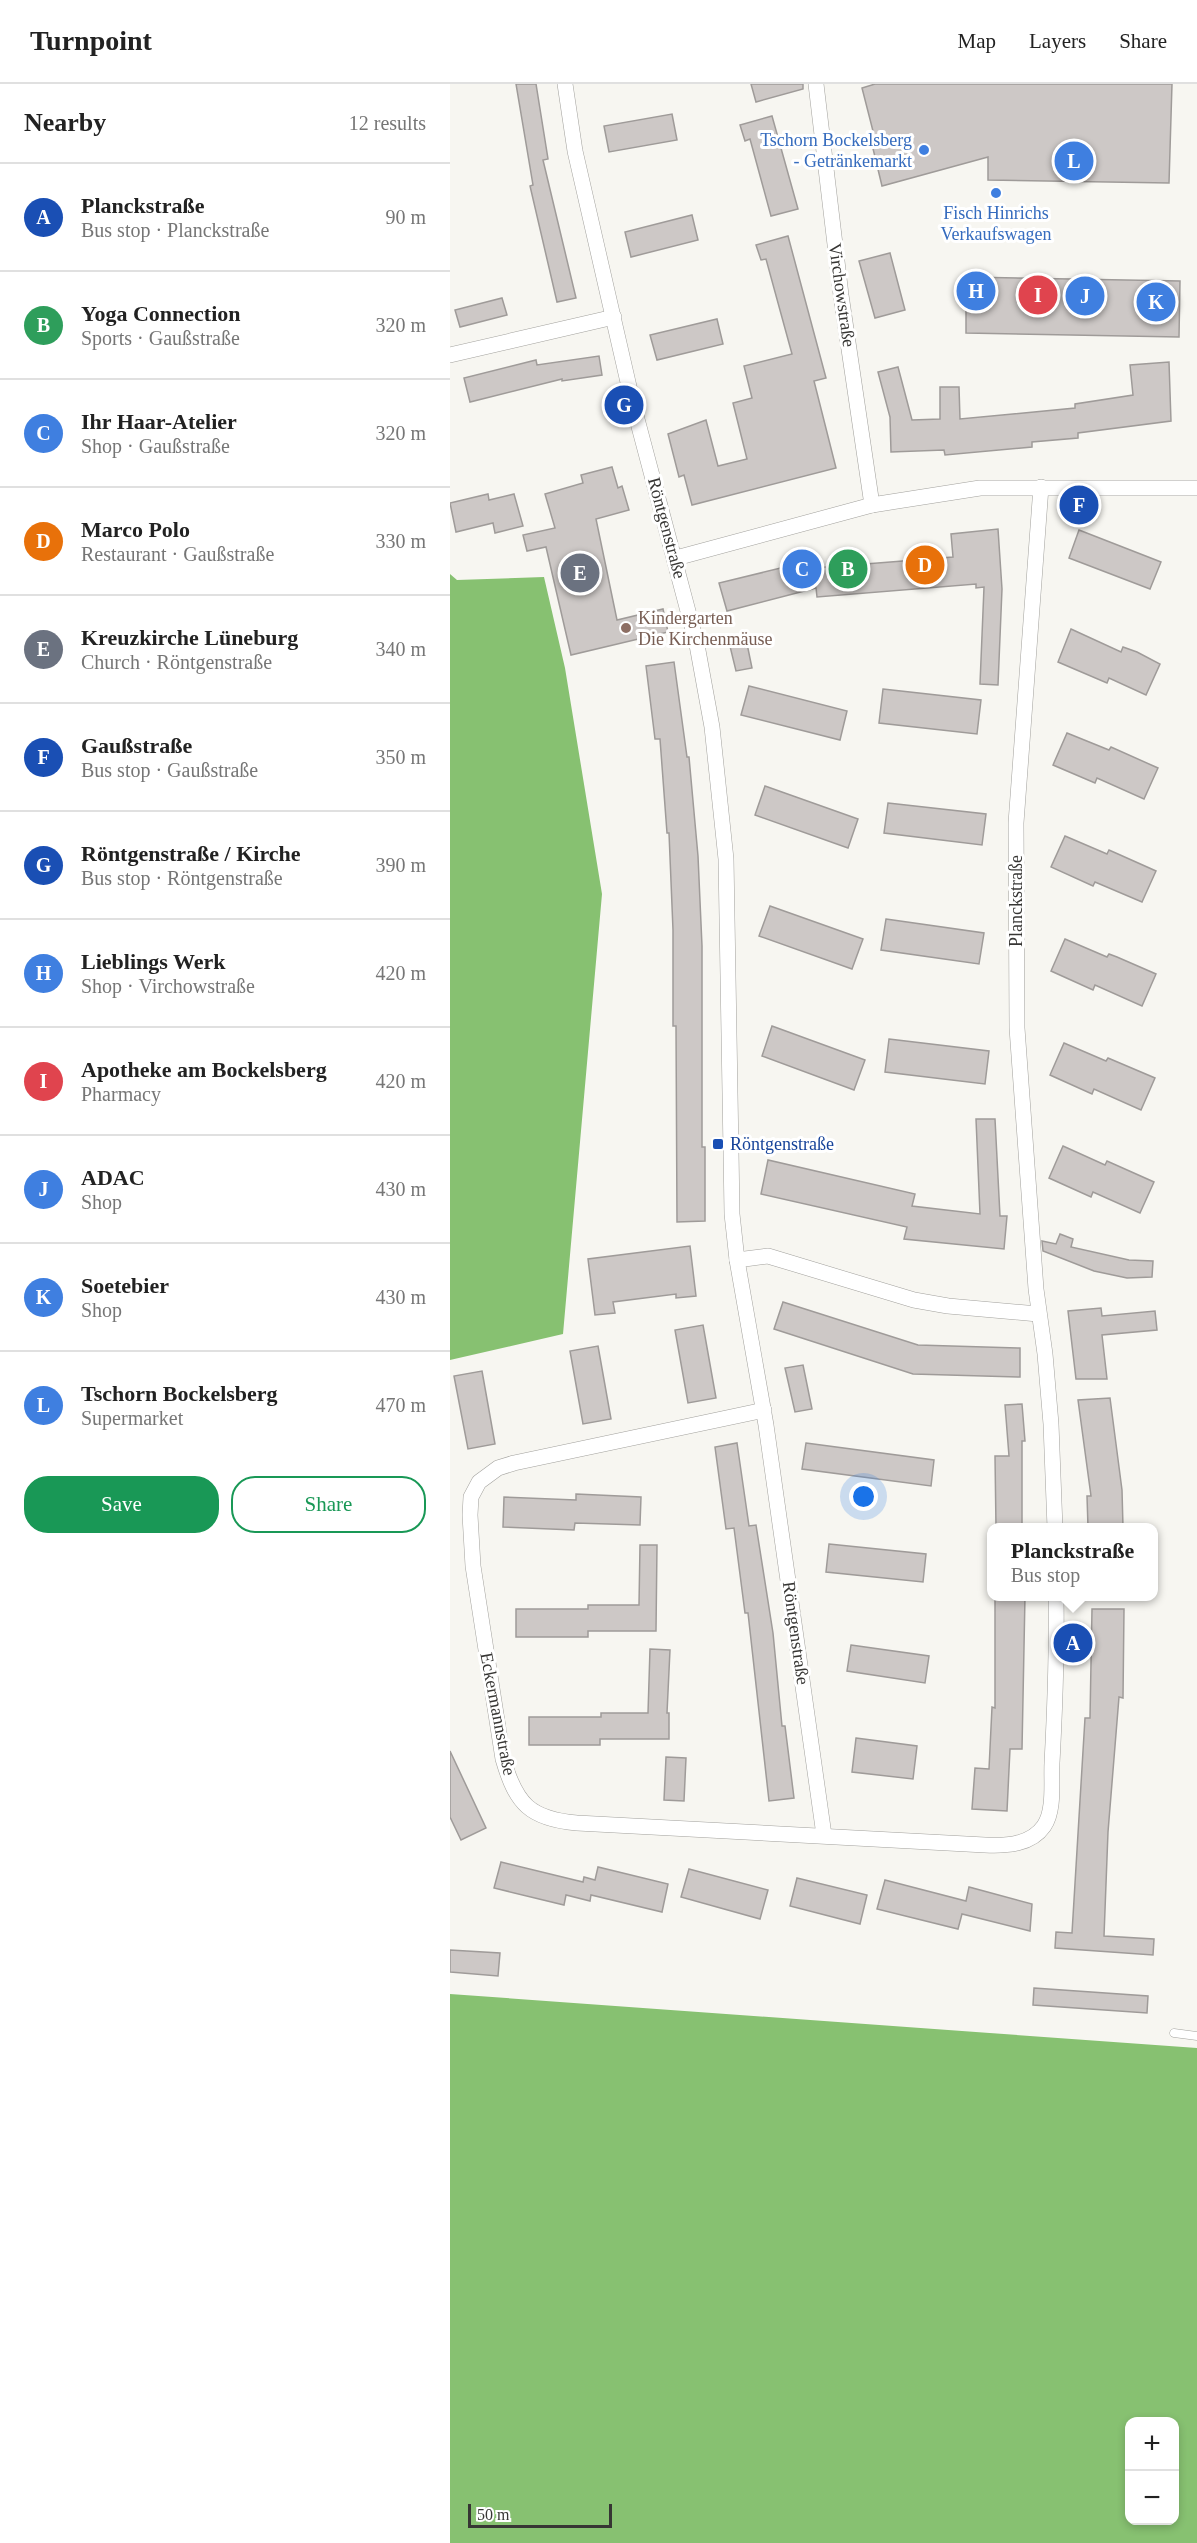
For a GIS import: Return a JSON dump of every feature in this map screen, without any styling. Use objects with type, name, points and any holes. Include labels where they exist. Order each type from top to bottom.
[{"type":"street","name":"Röntgenstraße","points":[[565,84],[575,151],[633,404],[676,558],[705,689],[724,825],[730,994],[732,1214],[737,1260],[764,1410],[824,1835]]},
{"type":"street","name":"Virchowstraße","points":[[816,84],[834,235],[872,505]]},
{"type":"street","points":[[450,355],[614,317]]},
{"type":"street","name":"Planckstraße","points":[[1041,487],[1016,823],[1017,1038],[1038,1314],[1045,1354],[1051,1424],[1055,1523]]},
{"type":"street","points":[[676,558],[872,505],[980,488],[1197,488]]},
{"type":"street","points":[[737,1260],[768,1256],[914,1300],[948,1306],[1038,1314]]},
{"type":"street","name":"Eckermannstraße","points":[[764,1410],[498,1468],[479,1482],[471,1497],[470,1536],[473,1566],[503,1759],[514,1792],[526,1807],[546,1818],[571,1822],[1001,1846],[1031,1838],[1045,1824],[1048,1814],[1054,1710],[1056,1601]]},
{"type":"lane","points":[[1174,2033],[1197,2036]]},
{"type":"green space","points":[[450,574],[457,580],[544,577],[565,668],[602,894],[563,1334],[450,1360]]},
{"type":"green space","points":[[450,1994],[1197,2048],[1197,2543],[450,2543]]},
{"type":"building","points":[[516,84],[536,84],[548,159],[543,160],[576,298],[557,302],[530,186],[533,185]]},
{"type":"building","points":[[751,84],[803,84],[803,89],[756,102]]},
{"type":"building","points":[[875,84],[1172,84],[1169,183],[988,180],[988,157],[882,186],[869,132],[873,131],[862,88]]},
{"type":"building","points":[[672,114],[677,140],[609,152],[604,126]]},
{"type":"building","points":[[772,116],[798,209],[771,216],[750,139],[745,141],[740,125]]},
{"type":"building","points":[[692,215],[698,240],[631,257],[625,232]]},
{"type":"building","points":[[788,236],[826,378],[814,381],[836,468],[692,505],[684,475],[679,477],[668,434],[706,420],[718,466],[747,459],[733,403],[752,398],[744,366],[792,354],[766,259],[761,260],[756,245]]},
{"type":"building","points":[[890,253],[905,310],[875,318],[859,261]]},
{"type":"building","points":[[966,277],[1180,281],[1179,337],[966,333]]},
{"type":"building","points":[[502,298],[507,315],[460,327],[455,310]]},
{"type":"building","points":[[717,319],[723,344],[657,360],[650,335]]},
{"type":"building","points":[[599,356],[602,375],[562,381],[562,379],[470,402],[464,378],[536,360],[537,365]]},
{"type":"building","points":[[1169,362],[1171,421],[1078,433],[1078,438],[1032,442],[1032,447],[945,455],[944,450],[891,452],[890,417],[878,372],[898,367],[912,420],[940,419],[940,387],[959,387],[960,419],[1075,408],[1075,404],[1133,395],[1130,365]]},
{"type":"building","points":[[612,467],[618,488],[622,486],[629,510],[596,519],[617,620],[663,609],[668,632],[571,655],[546,547],[527,551],[523,535],[555,528],[545,494],[583,483],[581,475]]},
{"type":"building","points":[[488,494],[489,500],[514,494],[523,526],[495,533],[493,523],[456,532],[450,503]]},
{"type":"building","points":[[998,529],[1002,589],[998,685],[980,684],[984,587],[976,588],[976,584],[817,597],[816,588],[727,611],[719,583],[814,560],[815,568],[953,557],[951,534]]},
{"type":"building","points":[[1079,530],[1161,562],[1150,589],[1069,558]]},
{"type":"building","points":[[1071,629],[1121,652],[1123,647],[1160,664],[1146,695],[1109,678],[1107,683],[1058,662]]},
{"type":"building","points":[[745,634],[752,668],[736,671],[728,638]]},
{"type":"building","points":[[674,662],[687,757],[689,757],[698,856],[702,946],[702,1147],[705,1147],[705,1221],[677,1222],[676,1026],[673,1026],[673,930],[669,833],[667,833],[660,739],[655,739],[646,666]]},
{"type":"building","points":[[749,686],[847,711],[840,740],[741,715]]},
{"type":"building","points":[[883,689],[981,700],[977,734],[879,723]]},
{"type":"building","points":[[1067,733],[1109,750],[1111,747],[1158,768],[1144,799],[1097,778],[1095,783],[1053,765]]},
{"type":"building","points":[[765,786],[858,819],[848,848],[755,815]]},
{"type":"building","points":[[888,803],[986,814],[982,845],[884,833]]},
{"type":"building","points":[[1065,836],[1107,854],[1109,850],[1156,871],[1142,902],[1095,882],[1093,886],[1051,867]]},
{"type":"building","points":[[770,906],[863,939],[852,969],[759,936]]},
{"type":"building","points":[[886,919],[984,933],[979,964],[881,950]]},
{"type":"building","points":[[1065,939],[1107,957],[1109,954],[1117,957],[1156,974],[1142,1006],[1095,985],[1093,990],[1051,971]]},
{"type":"building","points":[[772,1026],[865,1060],[854,1090],[762,1056]]},
{"type":"building","points":[[889,1039],[989,1051],[985,1084],[885,1072]]},
{"type":"building","points":[[1064,1043],[1155,1078],[1141,1110],[1094,1089],[1092,1094],[1050,1075]]},
{"type":"building","points":[[976,1119],[995,1119],[1000,1216],[1007,1216],[1004,1249],[904,1239],[907,1227],[761,1194],[768,1160],[915,1194],[912,1206],[980,1214]]},
{"type":"building","points":[[1063,1146],[1105,1165],[1107,1161],[1154,1182],[1140,1213],[1093,1192],[1091,1197],[1049,1178]]},
{"type":"building","points":[[1060,1234],[1073,1239],[1071,1247],[1129,1260],[1153,1261],[1152,1277],[1127,1278],[1094,1271],[1043,1251],[1042,1241],[1056,1244]]},
{"type":"building","points":[[690,1246],[696,1296],[676,1298],[676,1294],[613,1302],[615,1313],[595,1315],[588,1259]]},
{"type":"building","points":[[783,1302],[918,1345],[1020,1348],[1020,1377],[913,1374],[774,1329]]},
{"type":"building","points":[[1101,1308],[1102,1316],[1155,1311],[1157,1330],[1102,1335],[1107,1379],[1076,1379],[1068,1311]]},
{"type":"building","points":[[703,1325],[716,1398],[688,1403],[675,1330]]},
{"type":"building","points":[[598,1346],[611,1419],[583,1424],[570,1351]]},
{"type":"building","points":[[803,1365],[812,1409],[795,1412],[785,1368]]},
{"type":"building","points":[[482,1371],[495,1444],[468,1449],[454,1376]]},
{"type":"building","points":[[1110,1398],[1122,1490],[1123,1523],[1088,1523],[1087,1496],[1091,1496],[1078,1400]]},
{"type":"building","points":[[1022,1404],[1025,1441],[1022,1441],[1022,1523],[996,1523],[995,1456],[1009,1456],[1005,1405]]},
{"type":"building","points":[[737,1443],[749,1526],[756,1525],[773,1633],[782,1726],[785,1726],[794,1798],[769,1801],[748,1613],[745,1613],[734,1528],[726,1529],[715,1447]]},
{"type":"building","points":[[806,1443],[934,1460],[931,1486],[802,1469]]},
{"type":"building","points":[[576,1494],[641,1497],[640,1525],[575,1523],[574,1530],[503,1527],[504,1497],[576,1500]]},
{"type":"building","points":[[829,1544],[926,1554],[923,1582],[826,1572]]},
{"type":"building","points":[[640,1545],[657,1545],[656,1631],[588,1631],[588,1637],[516,1637],[516,1609],[588,1609],[588,1605],[639,1605]]},
{"type":"building","points":[[995,1601],[1025,1601],[1022,1749],[1010,1749],[1007,1811],[972,1809],[975,1768],[989,1769],[992,1707],[995,1708]]},
{"type":"building","points":[[1092,1609],[1124,1609],[1123,1698],[1119,1697],[1108,1832],[1104,1936],[1154,1939],[1153,1955],[1055,1948],[1056,1932],[1072,1933],[1085,1718],[1090,1718]]},
{"type":"building","points":[[851,1645],[929,1656],[925,1683],[847,1671]]},
{"type":"building","points":[[650,1649],[670,1650],[667,1713],[669,1713],[669,1739],[600,1739],[600,1745],[529,1745],[529,1717],[601,1717],[601,1713],[648,1713]]},
{"type":"building","points":[[856,1738],[917,1746],[913,1779],[852,1772]]},
{"type":"building","points":[[450,1751],[486,1828],[461,1840],[450,1817]]},
{"type":"building","points":[[666,1757],[686,1758],[684,1801],[664,1800]]},
{"type":"building","points":[[501,1862],[583,1882],[584,1877],[595,1880],[598,1867],[668,1884],[662,1912],[591,1895],[590,1901],[566,1895],[564,1905],[494,1888]]},
{"type":"building","points":[[689,1869],[768,1890],[760,1919],[681,1897]]},
{"type":"building","points":[[797,1878],[867,1895],[860,1924],[790,1906]]},
{"type":"building","points":[[885,1880],[966,1901],[969,1887],[1032,1904],[1030,1931],[962,1914],[958,1929],[877,1909]]},
{"type":"building","points":[[450,1950],[500,1953],[498,1976],[450,1972]]},
{"type":"building","points":[[1034,1988],[1148,1996],[1147,2013],[1033,2005]]},
{"type":"place","name":"Tschorn Bockelsberg - Getränkemarkt","points":[[924,150]]},
{"type":"place","name":"Tschorn Bockelsberg","points":[[1074,161]]},
{"type":"place","name":"Fisch Hinrichs Verkaufswagen","points":[[996,193]]},
{"type":"place","name":"Lieblings Werk","points":[[976,291]]},
{"type":"place","name":"Apotheke am Bockelsberg","points":[[1038,295]]},
{"type":"place","name":"ADAC","points":[[1085,296]]},
{"type":"place","name":"Soetebier","points":[[1156,302]]},
{"type":"place","name":"Röntgenstraße / Kirche","points":[[624,405]]},
{"type":"place","name":"Gaußstraße","points":[[1079,505]]},
{"type":"place","name":"Marco Polo","points":[[925,565]]},
{"type":"place","name":"Ihr Haar-Atelier","points":[[802,569]]},
{"type":"place","name":"Yoga Connection","points":[[848,569]]},
{"type":"place","name":"Kreuzkirche Lüneburg","points":[[580,573]]},
{"type":"place","name":"Kindergarten Die Kirchenmäuse","points":[[626,628]]},
{"type":"place","name":"Röntgenstraße","points":[[718,1144]]},
{"type":"place","name":"Planckstraße","points":[[1073,1643]]}]
